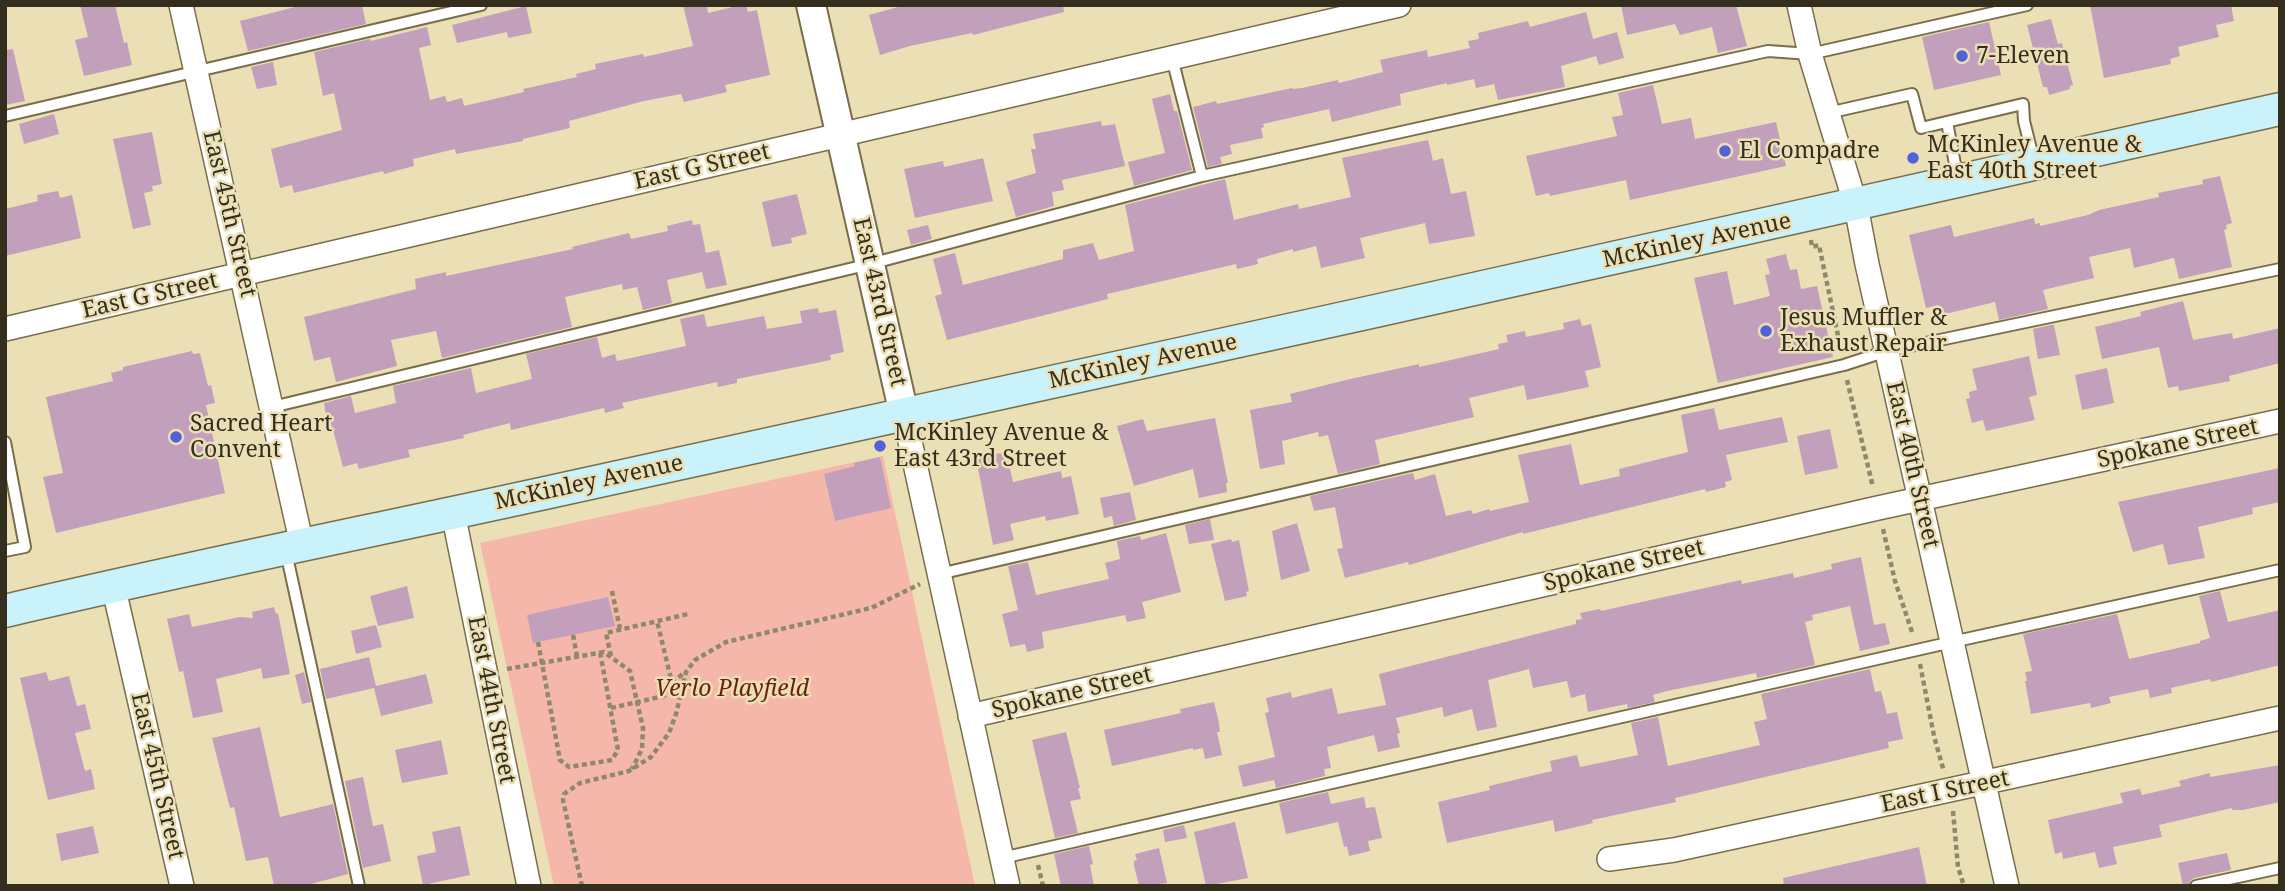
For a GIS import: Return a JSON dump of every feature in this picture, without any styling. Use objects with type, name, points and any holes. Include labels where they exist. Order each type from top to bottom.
[{"type":"main road","name":"McKinley Avenue","points":[[5,611],[113,585],[1856,206],[2280,109]]},
{"type":"street","name":"East 45th Street","points":[[181,5],[272,407],[293,547]]},
{"type":"street","name":"East 43rd Street","points":[[811,5],[1008,886]]},
{"type":"street","name":"East G Street","points":[[5,330],[1399,5]]},
{"type":"street","name":"East 40th Street","points":[[1799,5],[1810,54],[1856,206],[2007,886]]},
{"type":"street","name":"Spokane Street","points":[[970,716],[2280,421]]},
{"type":"street","name":"East 44th Street","points":[[453,513],[529,886]]},
{"type":"street","name":"East 45th Street","points":[[113,585],[181,886]]},
{"type":"street","name":"East I Street","points":[[1609,859],[1674,850],[2280,718]]},
{"type":"lane","points":[[5,116],[481,5]]},
{"type":"lane","points":[[272,407],[870,264],[1202,176],[1768,51],[1810,54],[2027,5]]},
{"type":"lane","points":[[1172,58],[1202,176]]},
{"type":"lane","points":[[1828,113],[1912,94],[1921,128],[2023,104],[2024,121],[2035,166]]},
{"type":"lane","points":[[1947,122],[1958,183]]},
{"type":"lane","points":[[939,574],[1844,365],[1887,351],[2280,269]]},
{"type":"lane","points":[[5,442],[25,547],[5,551]]},
{"type":"lane","points":[[293,547],[359,886]]},
{"type":"lane","points":[[1002,858],[2280,570]]},
{"type":"lane","points":[[2196,886],[2280,868]]},
{"type":"path","points":[[1812,247],[1819,245]]},
{"type":"path","points":[[672,683],[695,660],[726,642],[870,608],[939,574]]},
{"type":"path","points":[[612,591],[620,629]]},
{"type":"path","points":[[611,657],[606,633],[688,614]]},
{"type":"path","points":[[610,708],[664,696],[673,687],[657,621]]},
{"type":"path","points":[[573,635],[578,656]]},
{"type":"path","points":[[538,642],[560,760],[569,767],[612,760],[618,750],[600,652]]},
{"type":"path","points":[[486,673],[604,652],[630,671],[643,728],[642,749],[632,770]]},
{"type":"path","points":[[582,886],[563,800],[564,794],[580,783],[632,770],[651,757],[669,733],[686,671]]},
{"type":"path","points":[[1952,806],[1958,867],[1964,886]]},
{"type":"green space","name":"Verlo Playfield","points":[[883,456],[975,886],[554,886],[480,543]]},
{"type":"building","points":[[80,5],[115,5],[132,65],[84,76],[75,40],[88,37]]},
{"type":"building","points":[[303,5],[362,5],[366,24],[248,51],[240,21]]},
{"type":"building","points":[[683,5],[707,5],[708,13],[741,5],[746,5],[748,12],[757,10],[770,75],[725,85],[727,92],[684,102],[681,94],[569,121],[570,128],[523,141],[456,154],[455,149],[413,159],[414,166],[384,174],[383,171],[294,193],[292,185],[280,188],[271,149],[342,130],[334,93],[323,96],[314,52],[427,27],[431,45],[419,48],[430,100],[445,96],[447,102],[462,98],[464,106],[577,77],[576,74],[596,69],[595,64],[693,46]]},
{"type":"building","points":[[898,5],[1063,5],[1064,12],[880,55],[869,15]]},
{"type":"building","points":[[1621,5],[1736,5],[1747,46],[1718,53],[1712,27],[1680,35],[1675,24],[1627,35]]},
{"type":"building","points":[[2090,5],[2231,5],[2234,21],[2216,25],[2219,37],[2178,47],[2180,56],[2170,59],[2171,64],[2104,78]]},
{"type":"building","points":[[526,6],[532,33],[508,38],[507,32],[457,43],[452,25]]},
{"type":"building","points":[[1586,12],[1593,39],[1617,32],[1624,58],[1599,65],[1596,56],[1561,66],[1565,87],[1498,100],[1494,84],[1476,88],[1474,79],[1400,94],[1401,105],[1332,122],[1329,109],[1263,124],[1263,138],[1230,145],[1232,154],[1220,157],[1222,164],[1208,167],[1193,107],[1338,80],[1339,83],[1383,72],[1380,60],[1427,50],[1428,57],[1470,48],[1468,41],[1479,39],[1478,33],[1528,21],[1530,27]]},
{"type":"building","points":[[2051,19],[2058,44],[2062,43],[2073,85],[2070,89],[2049,95],[2047,87],[2043,87],[2027,25]]},
{"type":"building","name":"7-Eleven","points":[[1989,22],[2001,75],[1934,90],[1922,37]]},
{"type":"building","points":[[13,49],[25,101],[5,105],[5,50]]},
{"type":"building","points":[[273,62],[277,85],[257,89],[251,67]]},
{"type":"building","points":[[1653,85],[1662,124],[1691,118],[1695,139],[1776,122],[1786,166],[1630,200],[1626,180],[1550,196],[1549,193],[1536,196],[1526,156],[1617,136],[1612,117],[1623,115],[1618,93]]},
{"type":"building","points":[[1170,94],[1192,170],[1134,186],[1128,162],[1165,153],[1152,99]]},
{"type":"building","points":[[54,114],[59,134],[24,144],[19,124]]},
{"type":"building","points":[[1101,121],[1102,126],[1115,124],[1125,166],[1062,180],[1064,190],[1052,192],[1054,206],[1016,217],[1006,182],[1036,173],[1031,149],[1036,149],[1033,134]]},
{"type":"building","points":[[152,132],[162,184],[152,186],[153,191],[144,193],[151,225],[133,229],[113,139]]},
{"type":"building","points":[[1428,140],[1433,161],[1443,158],[1451,194],[1466,191],[1475,236],[1429,244],[1425,223],[1360,238],[1365,258],[1321,268],[1316,246],[1293,252],[1293,249],[1257,259],[1258,264],[1237,269],[1236,264],[1107,294],[1108,299],[947,340],[935,296],[942,294],[933,259],[955,253],[963,285],[1063,259],[1063,250],[1093,243],[1099,260],[1134,251],[1125,205],[1225,179],[1234,220],[1298,204],[1299,209],[1351,197],[1342,158]]},
{"type":"building","points":[[983,158],[993,201],[915,218],[904,169],[943,161],[944,167]]},
{"type":"building","points":[[2220,176],[2232,223],[2226,225],[2227,229],[2224,230],[2232,267],[2179,279],[2174,258],[2134,268],[2130,248],[2089,257],[2094,278],[2043,290],[2048,309],[1999,320],[1995,302],[1941,315],[1939,305],[1926,308],[1909,235],[1951,225],[1954,237],[2034,218],[2035,224],[2040,223],[2040,226],[2159,197],[2158,193],[2203,184],[2202,180]]},
{"type":"building","points":[[58,191],[60,198],[72,195],[81,238],[5,256],[5,209],[38,201],[37,195]]},
{"type":"building","points":[[797,194],[807,234],[791,238],[792,243],[772,247],[762,202]]},
{"type":"building","points":[[692,220],[693,225],[700,224],[706,253],[719,250],[727,285],[706,289],[702,272],[667,280],[672,303],[643,310],[637,287],[623,290],[622,284],[565,297],[572,327],[442,358],[436,331],[391,340],[397,366],[336,382],[330,357],[314,361],[304,317],[416,289],[415,279],[446,272],[446,276],[573,249],[572,247],[629,233],[631,239],[668,231],[667,226]]},
{"type":"building","points":[[928,225],[932,239],[911,245],[907,230]]},
{"type":"building","name":"Jesus Muffler & Exhaust Repair","points":[[1786,254],[1790,270],[1797,269],[1801,289],[1817,286],[1833,357],[1718,383],[1694,278],[1727,271],[1734,305],[1770,296],[1765,275],[1770,274],[1766,259]]},
{"type":"building","points":[[2183,301],[2193,340],[2232,333],[2233,339],[2280,328],[2280,363],[2229,376],[2230,381],[2179,391],[2178,386],[2168,388],[2159,347],[2102,359],[2095,327],[2141,316],[2140,312]]},
{"type":"building","points":[[818,308],[819,313],[836,310],[844,352],[830,355],[831,360],[737,379],[737,383],[718,387],[717,382],[622,403],[624,408],[605,413],[604,408],[511,430],[510,423],[463,435],[464,438],[408,450],[410,457],[359,469],[357,463],[343,467],[332,426],[329,427],[326,415],[324,403],[351,396],[355,413],[396,403],[393,386],[471,368],[476,393],[532,379],[526,354],[597,337],[602,358],[615,354],[617,361],[686,346],[680,319],[704,314],[707,327],[764,316],[767,329],[802,323],[800,311]]},
{"type":"building","points":[[1580,319],[1582,326],[1591,324],[1601,367],[1585,371],[1589,387],[1527,400],[1524,385],[1469,398],[1474,417],[1375,440],[1380,464],[1338,474],[1328,435],[1319,437],[1318,432],[1282,441],[1285,464],[1260,469],[1250,410],[1292,402],[1290,394],[1346,380],[1499,349],[1498,344],[1508,342],[1506,335],[1525,331],[1526,337],[1564,329],[1563,323]]},
{"type":"building","points":[[2054,325],[2060,355],[2038,359],[2033,329]]},
{"type":"building","name":"Sacred Heart Convent","points":[[192,351],[193,354],[200,353],[208,386],[211,385],[215,403],[206,405],[225,493],[56,533],[43,477],[63,473],[46,397],[113,381],[111,373],[123,370],[123,367]]},
{"type":"building","points":[[2029,356],[2037,395],[2029,397],[2035,420],[1986,431],[1983,420],[1972,423],[1966,399],[1970,398],[1969,392],[1977,390],[1972,369]]},
{"type":"building","points":[[2107,368],[2114,403],[2082,410],[2075,375]]},
{"type":"building","points":[[1714,408],[1719,430],[1782,417],[1788,442],[1726,455],[1732,480],[1725,482],[1726,487],[1706,492],[1705,489],[1523,532],[1409,565],[1408,562],[1345,578],[1337,549],[1343,548],[1335,507],[1314,511],[1310,496],[1413,473],[1415,480],[1435,474],[1446,516],[1471,510],[1473,514],[1489,509],[1490,511],[1529,502],[1518,455],[1571,444],[1580,485],[1620,476],[1619,469],[1688,452],[1681,415]]},
{"type":"building","points":[[1215,418],[1228,483],[1227,492],[1199,498],[1193,469],[1134,486],[1117,426],[1143,419],[1147,431]]},
{"type":"building","points":[[1830,429],[1838,468],[1805,475],[1797,436]]},
{"type":"building","points":[[1006,452],[1013,482],[1061,471],[1062,478],[1071,476],[1079,514],[1046,521],[1045,516],[1010,524],[1014,540],[993,545],[976,458]]},
{"type":"building","points":[[880,457],[891,508],[835,521],[824,474]]},
{"type":"building","points":[[2280,468],[2280,502],[2252,508],[2253,514],[2198,527],[2205,558],[2168,565],[2163,544],[2133,552],[2118,502]]},
{"type":"building","points":[[1130,492],[1136,520],[1114,526],[1112,516],[1104,518],[1100,498]]},
{"type":"building","points":[[1210,519],[1214,540],[1189,544],[1185,525]]},
{"type":"building","points":[[1297,523],[1310,571],[1281,580],[1272,531]]},
{"type":"building","points":[[1166,533],[1181,592],[1142,602],[1146,618],[1127,622],[1125,615],[1042,632],[1044,648],[1027,652],[1025,644],[1010,647],[1002,614],[1018,610],[1008,566],[1028,562],[1036,595],[1109,579],[1105,563],[1120,559],[1117,541],[1140,536],[1141,540]]},
{"type":"building","points":[[1231,539],[1232,542],[1239,540],[1249,591],[1246,592],[1247,596],[1225,601],[1211,544]]},
{"type":"building","points":[[1861,557],[1874,625],[1885,623],[1890,644],[1860,651],[1850,606],[1812,615],[1813,620],[1805,622],[1815,665],[1757,678],[1756,673],[1667,691],[1653,695],[1655,702],[1628,708],[1627,704],[1588,712],[1585,694],[1571,698],[1567,681],[1533,688],[1529,669],[1488,680],[1497,727],[1477,731],[1472,709],[1444,717],[1442,707],[1396,718],[1400,747],[1378,752],[1374,735],[1327,747],[1331,768],[1324,769],[1325,776],[1276,788],[1274,780],[1243,787],[1238,766],[1275,757],[1265,713],[1269,712],[1266,698],[1291,692],[1292,698],[1332,688],[1338,714],[1386,705],[1379,674],[1576,624],[1576,620],[1582,619],[1580,613],[1601,611],[1741,580],[1742,584],[1793,573],[1794,578],[1832,569],[1831,564]]},
{"type":"building","points":[[407,586],[414,618],[378,626],[370,596]]},
{"type":"building","points":[[2220,591],[2228,622],[2280,610],[2280,665],[2211,682],[2210,679],[2171,688],[2172,693],[2150,698],[2148,689],[2109,697],[2111,703],[2091,708],[2090,703],[2031,714],[2025,672],[2032,671],[2023,634],[2117,614],[2129,659],[2200,643],[2210,638],[2199,596]]},
{"type":"building","points":[[608,597],[615,626],[533,643],[527,615]]},
{"type":"building","points":[[274,607],[276,614],[278,613],[290,674],[263,679],[261,668],[216,679],[223,712],[193,718],[183,671],[179,672],[167,619],[189,614],[192,627],[240,617],[253,618],[252,612]]},
{"type":"building","points":[[376,625],[382,647],[356,654],[351,631]]},
{"type":"building","points":[[369,657],[376,686],[426,674],[433,703],[381,716],[374,688],[326,699],[320,669]]},
{"type":"building","points":[[1870,669],[1875,692],[1881,691],[1887,714],[1897,712],[1903,739],[1888,742],[1889,748],[1675,798],[1676,802],[1592,820],[1593,823],[1555,832],[1553,820],[1447,843],[1438,802],[1552,771],[1550,761],[1577,755],[1580,767],[1638,755],[1631,723],[1658,717],[1668,766],[1760,745],[1754,722],[1767,719],[1761,694]]},
{"type":"building","points":[[46,672],[49,681],[69,676],[77,706],[85,704],[91,729],[75,733],[85,771],[91,769],[95,789],[48,800],[20,678]]},
{"type":"building","points":[[304,672],[311,702],[302,704],[295,675]]},
{"type":"building","points":[[1214,702],[1222,755],[1205,759],[1203,748],[1193,748],[1112,766],[1104,730],[1181,713],[1180,709]]},
{"type":"building","points":[[260,727],[280,817],[333,804],[348,874],[304,886],[274,886],[268,857],[246,861],[234,807],[230,808],[212,738]]},
{"type":"building","points":[[1066,732],[1080,788],[1081,799],[1070,801],[1078,833],[1055,838],[1032,740]]},
{"type":"building","points":[[441,740],[448,774],[402,783],[395,750]]},
{"type":"building","points":[[2280,765],[2280,802],[2243,810],[2232,808],[2159,825],[2162,837],[2113,847],[2117,864],[2099,868],[2095,852],[2063,859],[2062,852],[2055,854],[2048,820],[2123,803],[2120,793],[2140,789],[2142,795],[2181,786],[2179,781],[2210,773],[2210,777]]},
{"type":"building","points":[[363,777],[373,826],[383,824],[391,861],[363,868],[345,781]]},
{"type":"building","points":[[1328,792],[1331,804],[1364,797],[1366,808],[1375,807],[1382,838],[1368,841],[1370,851],[1349,856],[1338,822],[1286,834],[1279,803]]},
{"type":"building","points":[[1235,822],[1248,878],[1206,886],[1194,832]]},
{"type":"building","points":[[1184,825],[1187,838],[1165,842],[1163,830]]},
{"type":"building","points":[[93,826],[99,853],[61,861],[56,834]]},
{"type":"building","points":[[460,826],[470,875],[423,885],[417,856],[436,852],[432,832]]},
{"type":"building","points":[[1089,846],[1094,886],[1061,886],[1054,854]]},
{"type":"building","points":[[1919,847],[1927,886],[1784,886],[1783,878]]},
{"type":"building","points":[[1159,848],[1167,883],[1139,886],[1134,865],[1137,860],[1135,854]]},
{"type":"building","points":[[2227,853],[2231,870],[2194,878],[2188,886],[2183,886],[2178,863]]},
{"type":"place","name":"7-Eleven","points":[[1962,56]]},
{"type":"place","name":"El Compadre","points":[[1725,151]]},
{"type":"place","name":"McKinley Avenue & East 40th Street","points":[[1913,158]]},
{"type":"place","name":"Jesus Muffler & Exhaust Repair","points":[[1766,331]]},
{"type":"place","name":"Sacred Heart Convent","points":[[176,437]]},
{"type":"place","name":"McKinley Avenue & East 43rd Street","points":[[880,446]]}]
